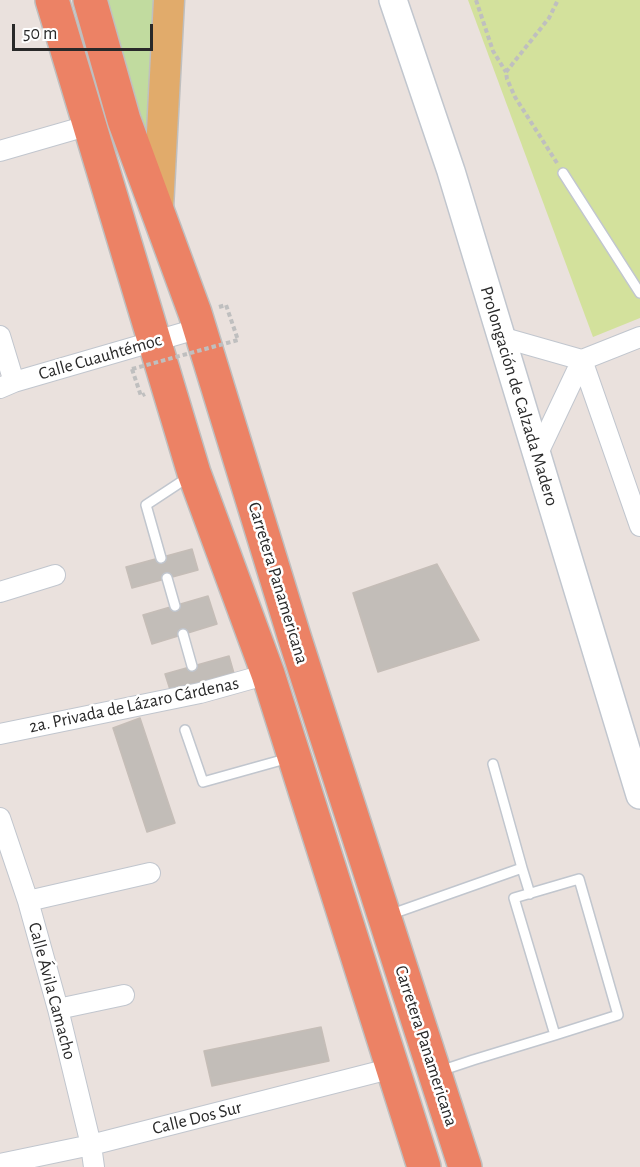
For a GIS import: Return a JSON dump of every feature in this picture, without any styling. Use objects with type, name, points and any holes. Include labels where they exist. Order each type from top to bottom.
[{"type":"highway","name":"Carretera Panamericana","points":[[52,0],[194,473],[268,674],[424,1167]]},
{"type":"highway","name":"Carretera Panamericana","points":[[90,0],[124,120],[200,328],[290,624],[465,1167]]},
{"type":"main road","points":[[157,211],[169,0]]},
{"type":"street","name":"Prolongación de Calzada Madero","points":[[393,0],[450,171],[640,795]]},
{"type":"street","points":[[0,151],[90,125]]},
{"type":"street","name":"Calle Cuauhtémoc","points":[[7,385],[200,328]]},
{"type":"street","points":[[0,336],[7,385]]},
{"type":"street","points":[[501,337],[582,360],[640,337]]},
{"type":"street","points":[[537,455],[582,360]]},
{"type":"street","points":[[582,360],[640,526]]},
{"type":"street","points":[[0,592],[55,575]]},
{"type":"street","name":"2a. Privada de Lázaro Cárdenas","points":[[0,734],[268,674]]},
{"type":"street","name":"Calle Ávila Camacho","points":[[0,818],[28,900],[58,1009],[91,1145],[94,1167]]},
{"type":"street","points":[[28,900],[150,873]]},
{"type":"street","points":[[58,1009],[124,995]]},
{"type":"street","name":"Calle Dos Sur","points":[[0,1164],[91,1145],[393,1068]]},
{"type":"lane","points":[[563,173],[640,293]]},
{"type":"lane","points":[[161,558],[146,505],[194,473]]},
{"type":"lane","points":[[167,578],[175,606]]},
{"type":"lane","points":[[183,634],[192,666]]},
{"type":"lane","points":[[184,730],[203,782],[295,757]]},
{"type":"lane","points":[[493,764],[530,894]]},
{"type":"lane","points":[[384,917],[522,868]]},
{"type":"lane","points":[[434,1072],[555,1035],[618,1015],[579,879],[514,898],[555,1035]]},
{"type":"path","points":[[476,0],[493,51],[506,72],[515,98],[563,173]]},
{"type":"path","points":[[506,72],[549,18],[558,0]]},
{"type":"path","points":[[141,396],[132,369],[238,340],[226,305]]},
{"type":"green space","points":[[96,0],[157,0],[147,149]]},
{"type":"green space","points":[[468,0],[640,0],[640,318],[593,337]]},
{"type":"building","points":[[192,549],[198,570],[132,588],[126,567]]},
{"type":"building","points":[[437,564],[479,640],[378,672],[353,593]]},
{"type":"building","points":[[208,596],[217,624],[152,644],[143,615]]},
{"type":"building","points":[[229,656],[235,677],[172,696],[165,674]]},
{"type":"building","points":[[140,718],[175,823],[147,832],[113,728]]},
{"type":"building","points":[[321,1027],[329,1061],[212,1086],[204,1051]]}]
